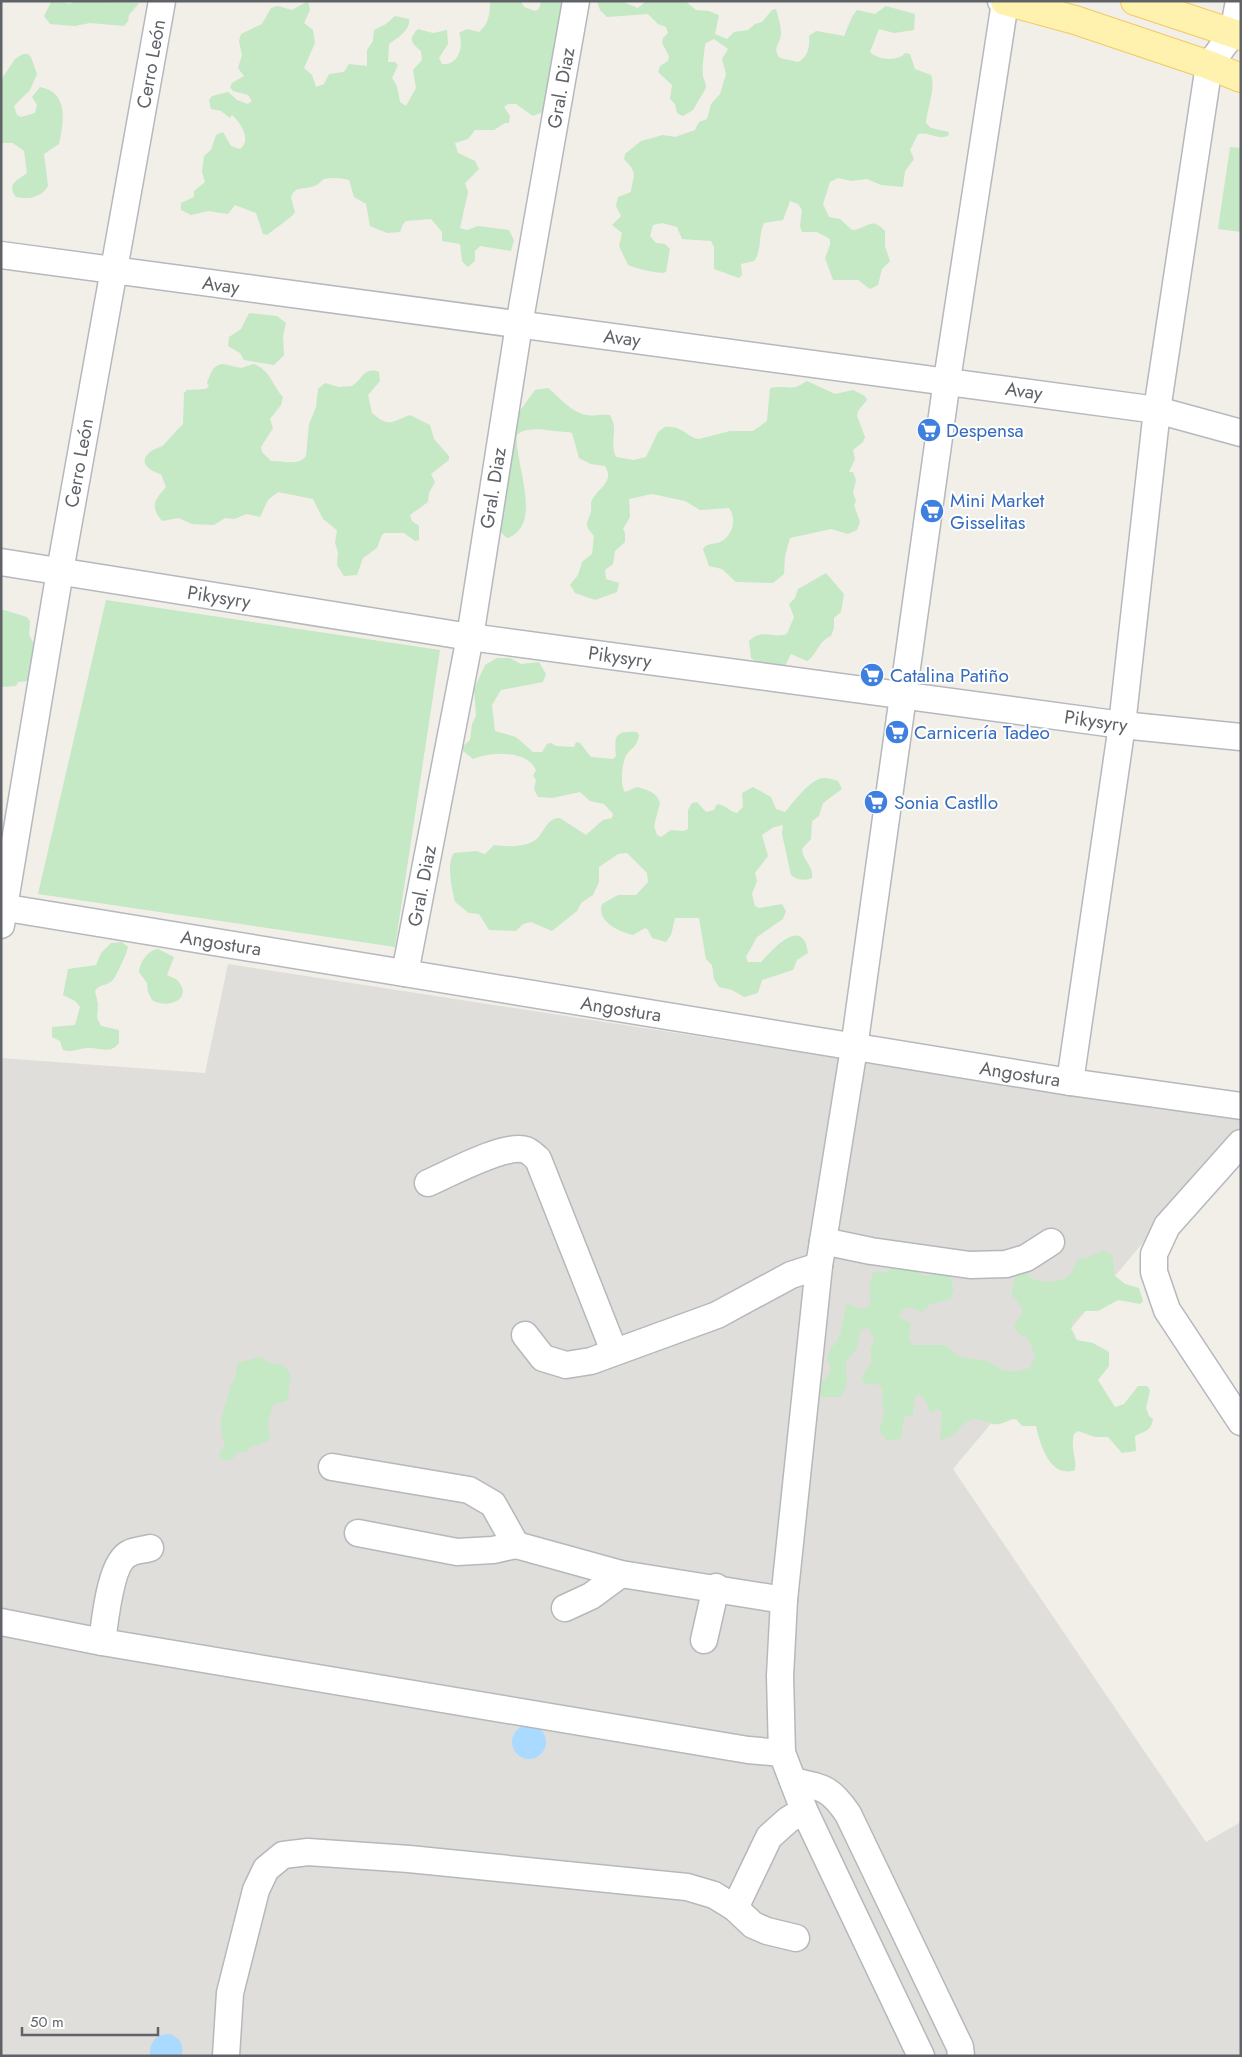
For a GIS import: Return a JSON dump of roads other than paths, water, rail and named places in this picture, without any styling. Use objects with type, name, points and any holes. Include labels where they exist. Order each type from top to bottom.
[{"type":"main road","points":[[1135,1],[1237,34]]},
{"type":"main road","points":[[1005,2],[1075,20],[1209,65],[1241,78]]},
{"type":"street","name":"Cerro León","points":[[2,914],[60,571],[162,1]]},
{"type":"street","name":"Gral. Diaz","points":[[405,973],[470,637],[519,325],[576,1]]},
{"type":"street","points":[[921,2056],[792,1781],[782,1753],[780,1676],[784,1600],[819,1266],[854,1048],[947,380],[1005,2],[1001,1]]},
{"type":"street","points":[[1070,1082],[1122,725],[1157,410],[1209,65],[1237,34],[1239,1]]},
{"type":"street","name":"Avay","points":[[1,255],[519,325],[947,380],[1157,410],[1241,433]]},
{"type":"street","name":"Pikysyry","points":[[1,562],[470,637],[1122,725],[1241,737]]},
{"type":"street","name":"Angostura","points":[[2,914],[405,973],[854,1048],[1070,1082],[1241,1106]]},
{"type":"street","points":[[1241,1143],[1167,1226],[1154,1254],[1154,1272],[1166,1310],[1241,1422]]},
{"type":"street","points":[[428,1183],[495,1154],[514,1148],[527,1150],[538,1160],[614,1351]]},
{"type":"street","points":[[824,1241],[872,1252],[970,1265],[1006,1264],[1026,1258],[1051,1242]]},
{"type":"street","points":[[525,1335],[542,1358],[566,1365],[591,1361],[614,1351],[717,1315],[791,1276],[819,1266]]},
{"type":"street","points":[[332,1467],[469,1490],[493,1504],[516,1545]]},
{"type":"street","points":[[358,1533],[458,1552],[494,1550],[516,1545],[621,1574],[716,1587],[784,1600]]},
{"type":"street","points":[[102,1642],[114,1576],[120,1563],[129,1553],[150,1548]]},
{"type":"street","points":[[565,1608],[591,1596],[621,1574]]},
{"type":"street","points":[[704,1640],[716,1587]]},
{"type":"street","points":[[1,1622],[102,1642],[748,1750],[782,1753]]},
{"type":"street","points":[[792,1781],[820,1787],[835,1795],[848,1814],[960,2048],[961,2056]]},
{"type":"street","points":[[734,1908],[769,1837],[788,1820],[804,1810]]},
{"type":"street","points":[[226,2056],[230,1994],[256,1890],[266,1869],[283,1855],[308,1852],[687,1887],[714,1895],[734,1908],[753,1925],[767,1931],[796,1938]]},
{"type":"water","points":[[529,1725],[541,1730],[546,1742],[541,1754],[529,1759],[517,1754],[512,1742],[517,1730]]},
{"type":"water","points":[[169,2034],[176,2037],[180,2042],[182,2056],[150,2056],[154,2040],[160,2035]]},
{"type":"place","name":"Despensa","points":[[929,430]]},
{"type":"place","name":"Mini Market Gisselitas","points":[[932,511]]},
{"type":"place","name":"Catalina Patiño","points":[[872,675]]},
{"type":"place","name":"Carnicería Tadeo","points":[[897,732]]},
{"type":"place","name":"Sonia Castllo","points":[[876,802]]}]
